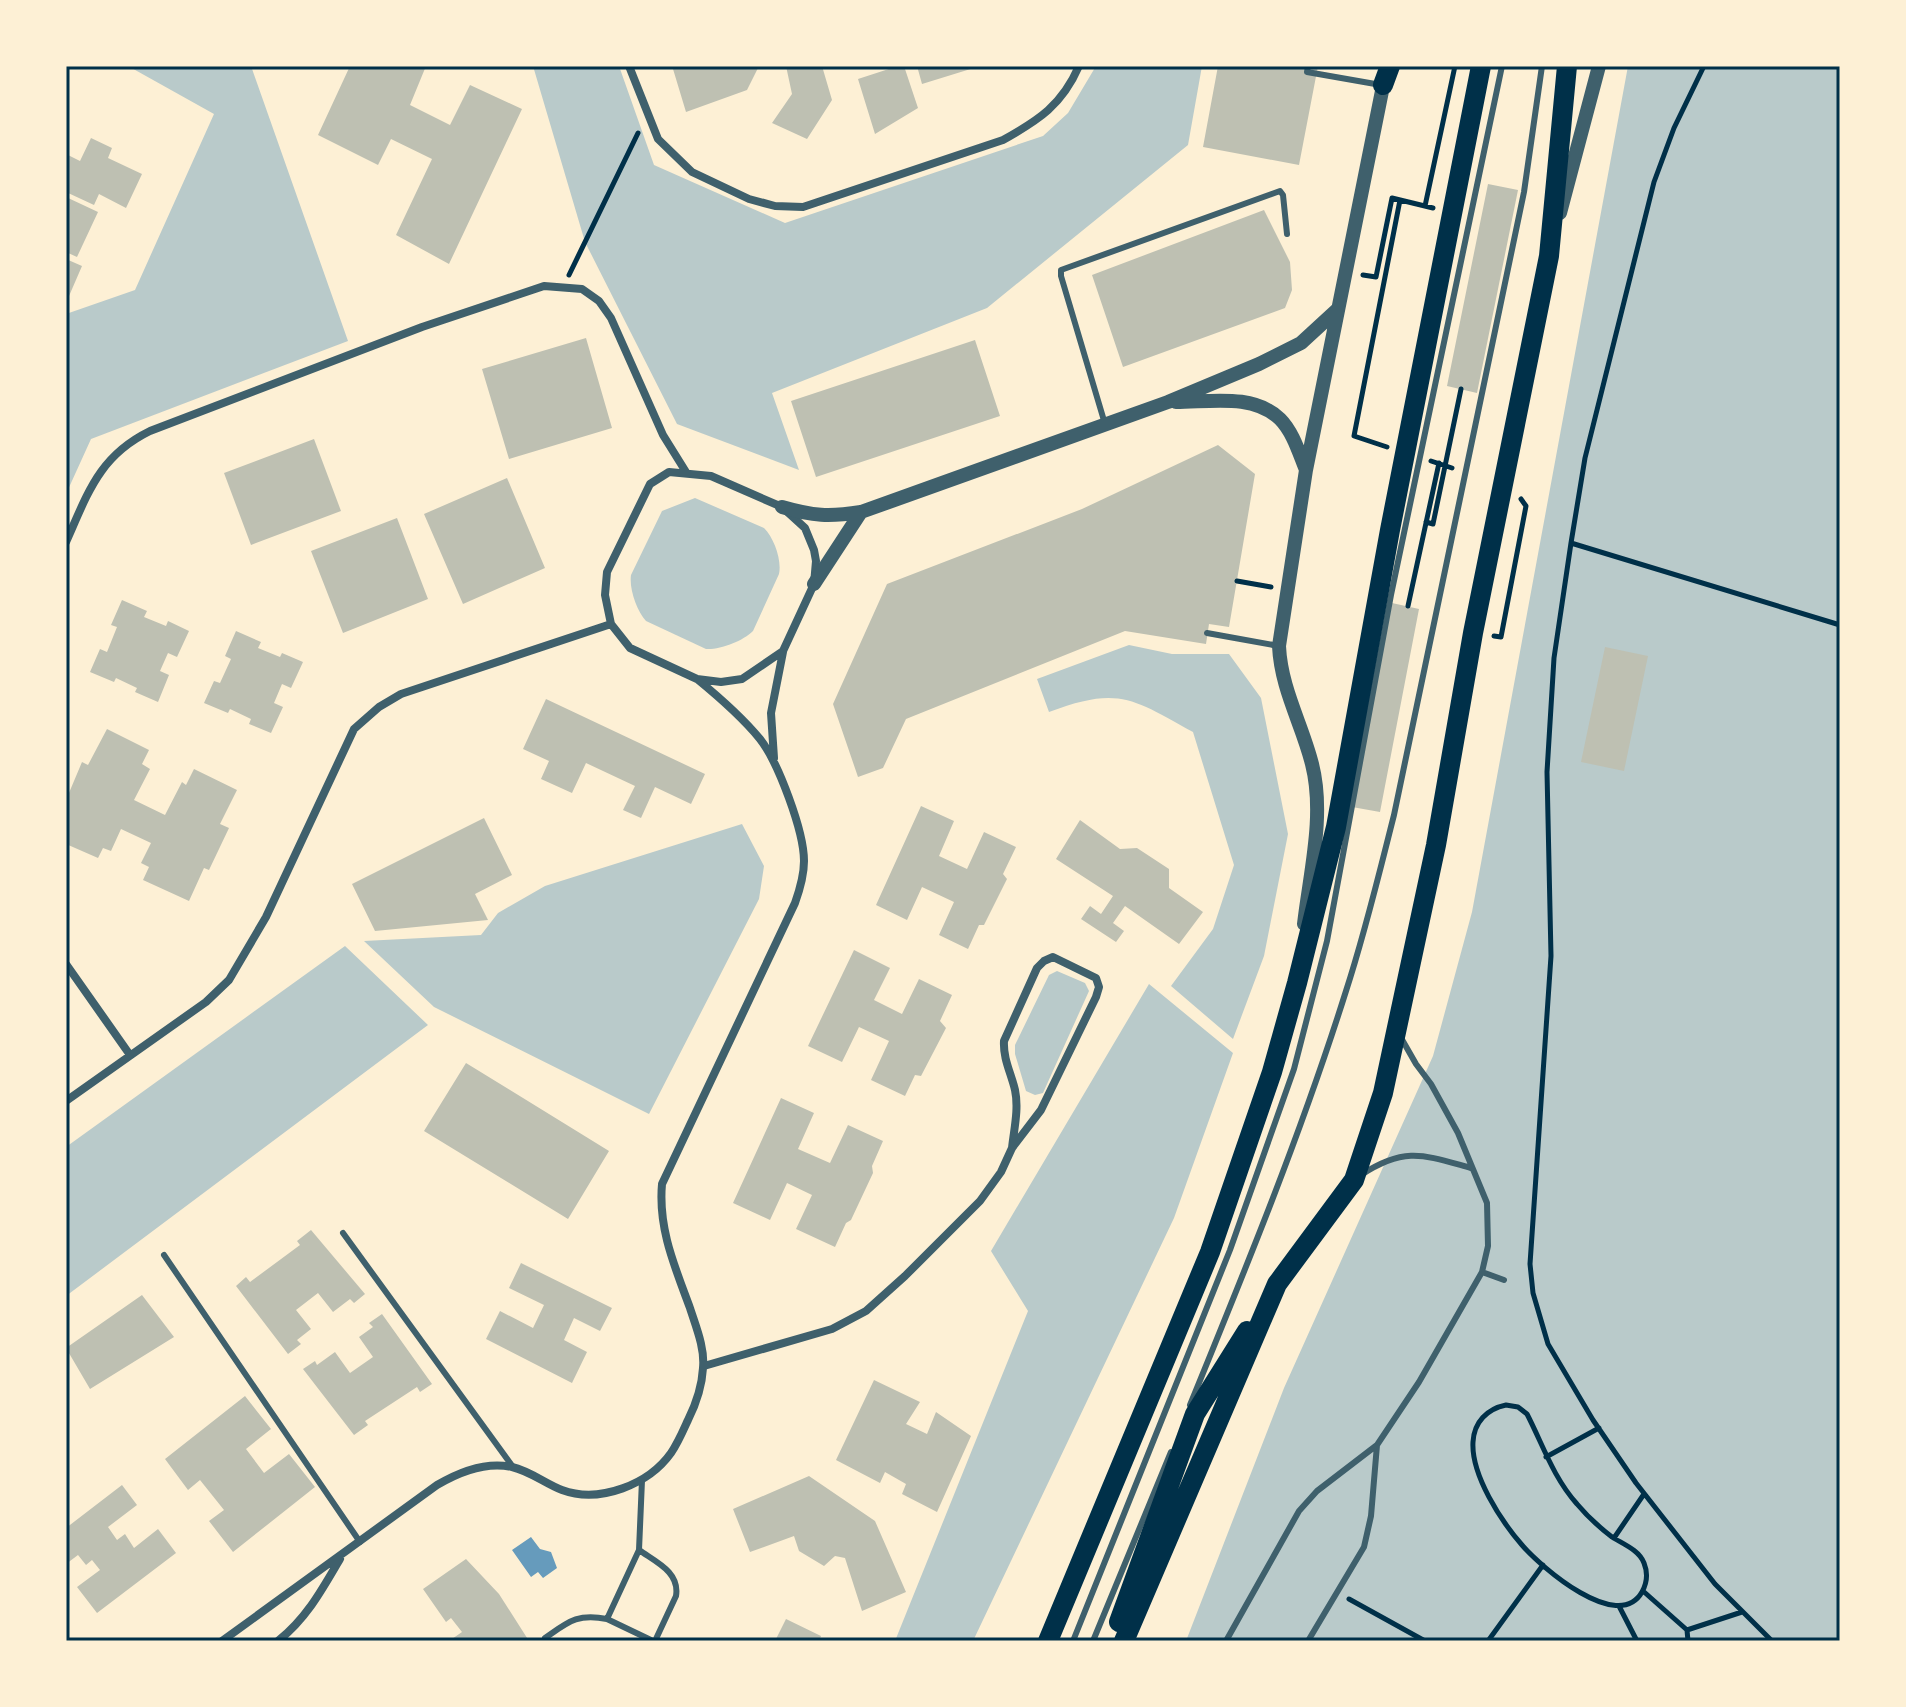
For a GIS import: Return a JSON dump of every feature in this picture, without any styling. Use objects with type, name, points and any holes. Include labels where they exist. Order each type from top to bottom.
[{"type":"main road","points":[[1048,1641],[1210,1252],[1264,1098],[1297,983],[1336,827],[1481,66]]},
{"type":"main road","points":[[1112,1641],[1195,1414],[1277,1284],[1354,1180],[1379,1106],[1436,845],[1473,633],[1549,256],[1567,66]]},
{"type":"main road","points":[[1124,1641],[1277,1284]]},
{"type":"street","points":[[629,66],[658,139],[692,172],[749,199],[775,206],[803,207],[1003,140],[1058,103],[1079,66]]},
{"type":"street","points":[[1549,256],[1599,66]]},
{"type":"street","points":[[1297,983],[1317,818],[1312,765],[1280,669],[1279,646],[1306,470],[1387,72]]},
{"type":"street","points":[[66,542],[103,468],[115,452],[150,431],[522,291],[544,286],[582,289],[599,301],[611,318],[663,435],[686,472]]},
{"type":"street","points":[[222,1641],[456,1474],[475,1468],[513,1467],[565,1492],[605,1492],[642,1480],[660,1468],[674,1450],[695,1405],[704,1366],[698,1332],[662,1225],[662,1184],[795,903],[803,880],[804,857],[800,833],[775,762],[760,739],[697,679],[630,648],[611,624],[605,595],[607,572],[650,484],[669,472],[686,472],[711,476],[782,507],[812,516],[830,517],[861,512],[1168,402],[1284,353],[1301,343],[1338,309]]},
{"type":"street","points":[[1168,402],[1231,400],[1266,410],[1281,420],[1306,470]]},
{"type":"street","points":[[782,507],[805,528],[816,561],[814,584]]},
{"type":"street","points":[[775,762],[771,713],[783,651],[814,584],[861,512]]},
{"type":"street","points":[[66,1101],[206,1002],[229,980],[266,917],[354,729],[379,707],[401,694],[611,624]]},
{"type":"street","points":[[697,679],[721,682],[742,679],[783,651]]},
{"type":"street","points":[[704,1366],[832,1329],[866,1311],[952,1232],[980,1201],[1001,1172],[1012,1148],[1041,1110],[1099,987],[1096,978],[1089,973],[1053,957],[1037,968],[1004,1041],[1003,1054],[1015,1092],[1012,1148]]},
{"type":"street","points":[[66,964],[130,1055]]},
{"type":"street","points":[[278,1641],[310,1609],[343,1555]]},
{"type":"lane","points":[[1308,66],[1307,72],[1387,72]]},
{"type":"lane","points":[[1073,1641],[1230,1250],[1280,1112],[1297,1055],[1327,941],[1391,595],[1502,66]]},
{"type":"lane","points":[[1182,1424],[1292,1147],[1346,992],[1377,881],[1394,815],[1521,207],[1542,66]]},
{"type":"lane","points":[[1105,424],[1061,270],[1280,191],[1287,234]]},
{"type":"lane","points":[[1207,633],[1279,646]]},
{"type":"lane","points":[[1226,1641],[1299,1511],[1317,1491],[1377,1445],[1412,1393],[1482,1272],[1488,1246],[1487,1203],[1458,1133],[1397,1031]]},
{"type":"lane","points":[[1354,1180],[1379,1163],[1402,1155],[1418,1155],[1471,1168]]},
{"type":"lane","points":[[343,1233],[513,1467]]},
{"type":"lane","points":[[164,1255],[360,1542]]},
{"type":"lane","points":[[1482,1272],[1504,1280]]},
{"type":"lane","points":[[1093,1641],[1176,1439]]},
{"type":"lane","points":[[1308,1641],[1364,1547],[1377,1445]]},
{"type":"lane","points":[[607,1619],[639,1550],[642,1480]]},
{"type":"lane","points":[[545,1638],[576,1617],[589,1615],[607,1619],[654,1641],[678,1588],[671,1573],[639,1550]]},
{"type":"path","points":[[1425,206],[1455,66]]},
{"type":"path","points":[[1704,66],[1674,128],[1654,182],[1585,458],[1554,658],[1547,772],[1551,956],[1530,1264],[1533,1293],[1548,1344],[1599,1428],[1644,1494],[1715,1584],[1772,1641]]},
{"type":"path","points":[[563,286],[646,115]]},
{"type":"path","points":[[1346,271],[1376,277],[1392,198],[1451,213]]},
{"type":"path","points":[[1398,212],[1400,200]]},
{"type":"path","points":[[1426,522],[1433,524],[1461,389]]},
{"type":"path","points":[[1408,606],[1439,463]]},
{"type":"path","points":[[1571,543],[1840,625]]},
{"type":"path","points":[[1237,581],[1287,590]]},
{"type":"path","points":[[1494,1407],[1518,1407],[1527,1414],[1546,1457],[1577,1504],[1614,1538],[1643,1559],[1647,1571],[1643,1591],[1629,1605],[1606,1605],[1590,1598],[1543,1565],[1522,1545],[1489,1497],[1473,1453],[1475,1430],[1494,1407]]},
{"type":"path","points":[[1546,1457],[1599,1428]]},
{"type":"path","points":[[1614,1538],[1644,1494]]},
{"type":"path","points":[[1488,1641],[1543,1565]]},
{"type":"path","points":[[1643,1591],[1687,1630],[1688,1641]]},
{"type":"path","points":[[1338,1592],[1425,1641]]},
{"type":"path","points":[[1619,1606],[1637,1641]]},
{"type":"path","points":[[1687,1630],[1742,1612]]},
{"type":"shaded area","points":[[128,66],[251,66],[348,341],[91,439],[66,494],[66,314],[135,290],[214,114]]},
{"type":"shaded area","points":[[533,66],[619,66],[654,165],[785,223],[1043,136],[1068,113],[1096,66],[1202,66],[1188,145],[987,308],[772,393],[799,470],[677,424],[585,242]]},
{"type":"shaded area","points":[[1628,66],[1840,66],[1840,1641],[1186,1641],[1284,1388],[1433,1056],[1472,912]]},
{"type":"shaded area","points":[[695,498],[764,528],[774,543],[779,562],[779,574],[753,631],[737,641],[712,649],[646,621],[631,587],[631,575],[662,511]]},
{"type":"shaded area","points":[[1129,645],[1172,654],[1229,654],[1261,698],[1288,834],[1264,956],[1233,1039],[1171,986],[1213,929],[1234,865],[1193,732],[1139,704],[1124,700],[1092,699],[1049,712],[1037,679]]},
{"type":"shaded area","points":[[742,824],[764,866],[759,899],[649,1114],[434,1007],[364,941],[481,935],[498,913],[545,886]]},
{"type":"shaded area","points":[[345,946],[428,1025],[66,1296],[66,1147]]},
{"type":"shaded area","points":[[1057,971],[1085,983],[1089,991],[1043,1093],[1035,1095],[1026,1091],[1015,1045],[1049,975]]},
{"type":"shaded area","points":[[1149,984],[1233,1053],[1174,1218],[973,1641],[895,1641],[1028,1311],[991,1251]]},
{"type":"water","points":[[531,1537],[540,1549],[551,1552],[557,1568],[543,1578],[538,1572],[531,1577],[512,1550]]},
{"type":"building","points":[[350,66],[426,66],[410,105],[450,125],[470,85],[522,109],[449,264],[396,235],[432,159],[391,139],[378,165],[318,135]]},
{"type":"building","points":[[679,66],[759,66],[747,90],[686,112],[673,69]]},
{"type":"building","points":[[786,66],[822,66],[832,100],[807,139],[772,123],[792,94]]},
{"type":"building","points":[[904,66],[918,108],[875,134],[858,79]]},
{"type":"building","points":[[917,66],[977,66],[977,67],[922,84]]},
{"type":"building","points":[[1218,66],[1318,66],[1299,165],[1203,147]]},
{"type":"building","points":[[91,138],[112,148],[108,158],[142,174],[126,208],[99,194],[94,205],[66,192],[66,154],[80,161]]},
{"type":"building","points":[[1488,184],[1518,190],[1477,393],[1447,386]]},
{"type":"building","points":[[66,197],[98,212],[77,257],[66,252]]},
{"type":"building","points":[[1264,210],[1290,262],[1292,290],[1285,308],[1123,367],[1092,275]]},
{"type":"building","points":[[66,259],[82,266],[66,303]]},
{"type":"building","points":[[586,338],[612,428],[509,459],[482,369]]},
{"type":"building","points":[[975,340],[1000,416],[816,477],[791,401]]},
{"type":"building","points":[[314,439],[341,511],[251,545],[224,473]]},
{"type":"building","points":[[1218,445],[1255,474],[1229,627],[1209,624],[1206,644],[1125,631],[906,719],[883,768],[858,777],[833,704],[887,584],[1082,509]]},
{"type":"building","points":[[507,478],[545,568],[463,604],[424,514]]},
{"type":"building","points":[[397,518],[428,599],[343,633],[311,551]]},
{"type":"building","points":[[122,600],[147,611],[144,617],[166,626],[168,621],[189,631],[177,657],[168,653],[160,671],[169,675],[158,702],[135,692],[137,688],[116,678],[114,682],[90,672],[100,649],[107,652],[117,627],[111,625]]},
{"type":"building","points":[[1392,603],[1419,609],[1380,812],[1352,807]]},
{"type":"building","points":[[236,631],[261,642],[258,648],[303,662],[291,688],[282,684],[274,703],[283,707],[271,733],[249,724],[251,719],[230,709],[228,713],[204,703],[214,681],[220,683],[231,659],[225,656]]},
{"type":"building","points":[[1605,647],[1648,656],[1624,771],[1581,762]]},
{"type":"building","points":[[546,699],[705,774],[691,804],[655,787],[641,818],[623,810],[635,786],[586,763],[572,793],[541,779],[549,761],[523,749]]},
{"type":"building","points":[[107,729],[149,750],[142,764],[150,769],[134,800],[165,815],[182,782],[186,785],[194,769],[237,790],[220,824],[229,828],[209,870],[204,868],[189,901],[143,880],[149,867],[141,863],[151,843],[121,829],[111,851],[103,848],[98,858],[66,844],[66,800],[82,762],[88,765]]},
{"type":"building","points":[[921,806],[954,821],[939,856],[967,869],[984,832],[1016,847],[1003,874],[1007,879],[968,949],[939,935],[954,902],[922,887],[907,920],[876,905]]},
{"type":"building","points":[[484,818],[512,875],[475,894],[488,920],[375,931],[352,884]]},
{"type":"building","points":[[1080,820],[1120,849],[1137,848],[1169,869],[1169,888],[1203,912],[1179,944],[1125,906],[1113,923],[1124,931],[1116,942],[1081,919],[1090,906],[1101,914],[1113,896],[1056,859]]},
{"type":"building","points":[[854,950],[890,968],[874,1000],[902,1014],[919,979],[952,995],[940,1021],[946,1028],[921,1076],[915,1075],[905,1096],[871,1080],[889,1041],[859,1027],[842,1062],[808,1046]]},
{"type":"building","points":[[466,1063],[609,1151],[568,1219],[424,1131]]},
{"type":"building","points":[[781,1098],[814,1113],[798,1149],[830,1163],[848,1125],[883,1141],[872,1166],[873,1173],[835,1247],[796,1229],[812,1195],[787,1183],[770,1220],[733,1203]]},
{"type":"building","points":[[311,1230],[365,1294],[354,1303],[350,1299],[333,1312],[318,1293],[296,1310],[311,1329],[297,1340],[301,1344],[288,1354],[236,1286],[246,1277],[250,1282],[300,1245],[297,1241]]},
{"type":"building","points":[[521,1263],[612,1308],[600,1331],[574,1318],[564,1340],[587,1352],[572,1383],[486,1339],[500,1311],[533,1328],[544,1305],[509,1288]]},
{"type":"building","points":[[142,1295],[174,1337],[90,1389],[66,1348]]},
{"type":"building","points":[[382,1314],[432,1384],[420,1392],[417,1387],[365,1421],[368,1425],[354,1435],[303,1369],[315,1361],[317,1365],[335,1352],[350,1373],[373,1357],[359,1337],[373,1327],[369,1323]]},
{"type":"building","points":[[874,1380],[920,1402],[906,1424],[927,1434],[936,1412],[971,1436],[937,1512],[902,1494],[906,1484],[885,1472],[880,1483],[836,1460]]},
{"type":"building","points":[[245,1396],[271,1429],[246,1449],[264,1473],[289,1454],[315,1487],[233,1552],[209,1521],[224,1510],[200,1480],[188,1490],[165,1459]]},
{"type":"building","points":[[809,1476],[875,1521],[906,1592],[862,1611],[845,1558],[835,1556],[824,1566],[799,1551],[794,1536],[750,1552],[733,1509]]},
{"type":"building","points":[[122,1485],[137,1505],[108,1527],[117,1540],[125,1534],[134,1548],[158,1529],[176,1553],[97,1613],[77,1587],[100,1570],[92,1560],[86,1565],[78,1555],[66,1564],[66,1528]]},
{"type":"building","points":[[466,1559],[499,1594],[529,1641],[449,1641],[462,1632],[451,1618],[446,1622],[423,1589]]},
{"type":"building","points":[[786,1619],[821,1636],[819,1641],[775,1641]]}]
